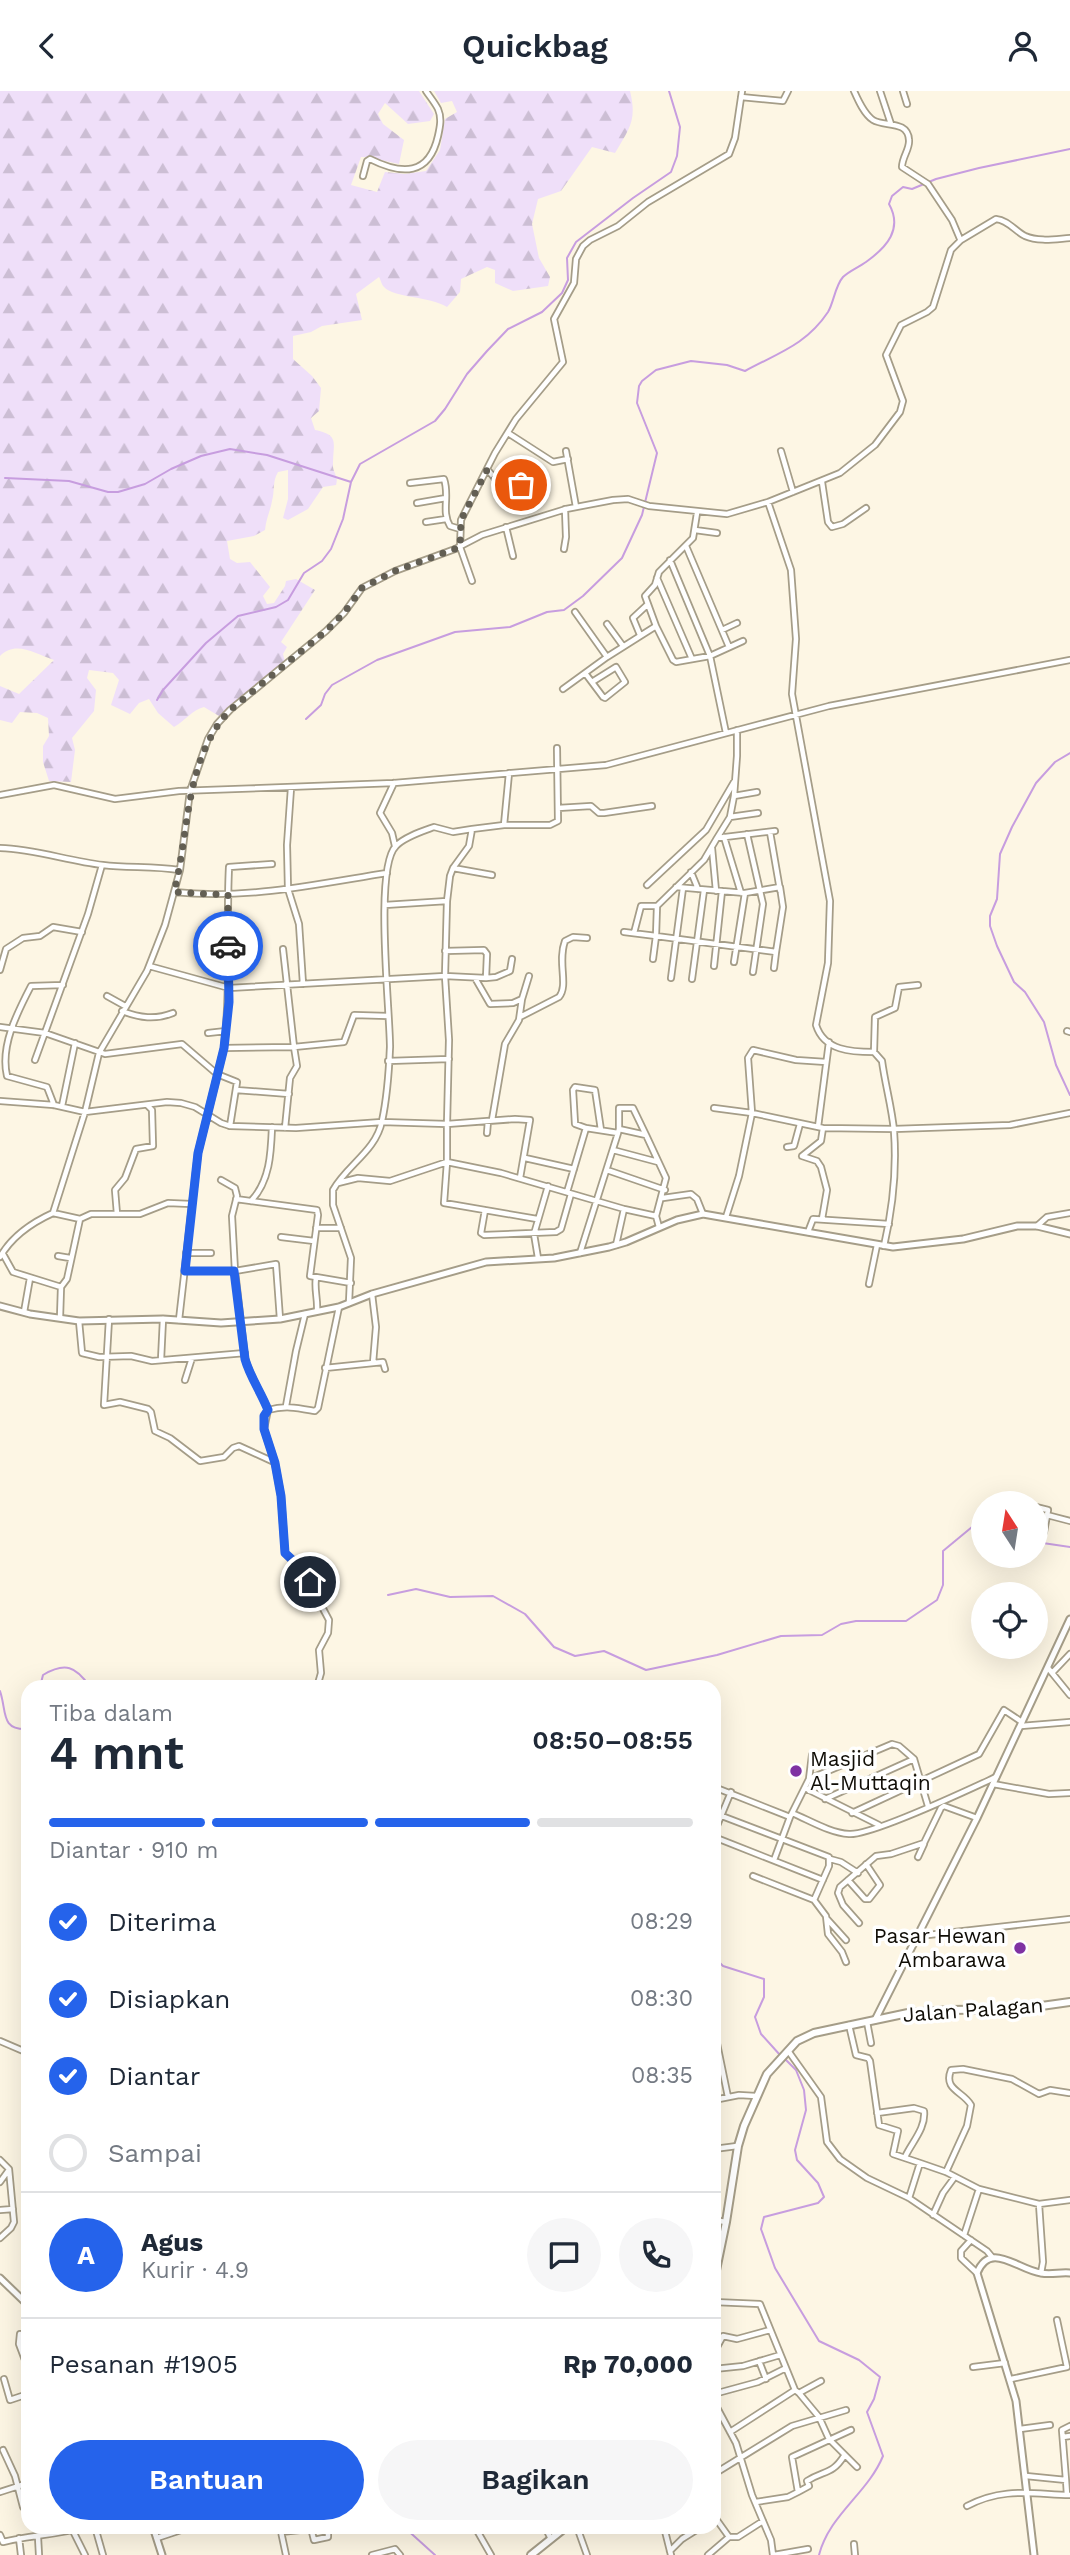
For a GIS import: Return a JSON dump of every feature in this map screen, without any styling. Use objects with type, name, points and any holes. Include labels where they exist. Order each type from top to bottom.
[{"type":"main road","name":"Jalan Palagan","points":[[721,2246],[738,2146],[756,2097],[767,2074],[797,2041],[814,2033],[927,2010],[993,2011],[1070,2002]]},
{"type":"main road","points":[[531,2555],[557,2534]]},
{"type":"street","points":[[363,176],[370,159],[385,167],[409,169],[424,165],[429,160],[437,143],[441,117],[426,91]]},
{"type":"street","points":[[472,581],[460,547],[461,520],[508,433],[563,362],[554,319],[575,283],[578,253],[590,240],[618,226],[648,202],[729,154],[735,138],[742,94],[783,101],[788,91]]},
{"type":"street","points":[[854,91],[873,120],[901,127],[909,137],[901,164],[903,169],[927,182],[952,220],[961,240]]},
{"type":"street","points":[[880,91],[891,124]]},
{"type":"street","points":[[903,91],[907,104]]},
{"type":"street","points":[[53,1213],[85,1112],[99,1053],[149,966],[165,925],[180,870],[190,791],[208,739],[230,710],[326,631],[344,613],[362,588],[395,571],[460,547],[482,535],[565,509],[628,499],[649,506],[727,514],[822,482],[845,470],[875,445],[900,412],[903,401],[887,363],[887,350],[901,325],[933,307],[949,253],[961,240],[996,219],[1003,220],[1026,236],[1037,239],[1070,238]]},
{"type":"street","points":[[508,433],[553,462],[568,459]]},
{"type":"street","points":[[566,451],[576,507]]},
{"type":"street","points":[[781,451],[793,492]]},
{"type":"street","points":[[487,470],[502,487],[534,483]]},
{"type":"street","points":[[410,483],[443,478],[448,490],[446,519],[450,526],[460,529]]},
{"type":"street","points":[[822,482],[828,522],[832,527],[843,524],[866,507]]},
{"type":"street","points":[[522,485],[527,506]]},
{"type":"street","points":[[417,502],[446,498]]},
{"type":"street","points":[[768,502],[791,570],[796,639],[792,694],[830,901],[828,963],[816,1025],[829,1042],[845,1051],[874,1052]]},
{"type":"street","points":[[564,549],[565,509]]},
{"type":"street","points":[[697,513],[693,538],[657,577],[655,585],[645,596],[647,605],[676,662],[710,656],[743,641]]},
{"type":"street","points":[[426,523],[446,519]]},
{"type":"street","points":[[506,527],[513,556]]},
{"type":"street","points":[[695,530],[717,533]]},
{"type":"street","points":[[686,546],[729,647]]},
{"type":"street","points":[[670,560],[710,656],[726,733]]},
{"type":"street","points":[[657,577],[692,659]]},
{"type":"street","points":[[640,635],[633,618],[647,605]]},
{"type":"street","points":[[575,612],[607,657]]},
{"type":"street","points":[[722,630],[737,623]]},
{"type":"street","points":[[607,624],[623,646]]},
{"type":"street","points":[[563,689],[656,626]]},
{"type":"street","points":[[0,795],[54,785],[115,799],[190,791],[394,783],[606,765],[797,713],[892,692],[1070,660]]},
{"type":"street","points":[[585,673],[592,682],[605,698],[625,682],[615,667],[592,682]]},
{"type":"street","points":[[653,959],[657,906],[704,860],[730,817],[734,796],[737,730]]},
{"type":"street","points":[[395,846],[432,827],[453,832],[504,825],[550,825],[558,821],[557,748]]},
{"type":"street","points":[[504,825],[509,773]]},
{"type":"street","points":[[647,885],[706,830],[734,782]]},
{"type":"street","points":[[349,1303],[351,1258],[332,1198],[337,1183],[375,1141],[382,1122],[388,1061],[387,873],[395,846],[392,833],[380,813],[394,783]]},
{"type":"street","points":[[291,788],[287,845],[288,889],[298,919],[303,984]]},
{"type":"street","points":[[734,796],[757,792]]},
{"type":"street","points":[[558,809],[590,806],[599,813],[604,813],[652,806]]},
{"type":"street","points":[[730,817],[758,813]]},
{"type":"street","points":[[472,829],[467,849],[453,868],[447,901],[444,976],[449,1059],[444,1203],[537,1219]]},
{"type":"street","points":[[717,838],[773,832],[783,907],[774,968]]},
{"type":"street","points":[[747,834],[763,904],[753,972]]},
{"type":"street","points":[[724,837],[743,893],[734,962]]},
{"type":"street","points":[[712,847],[716,891]]},
{"type":"street","points":[[0,848],[47,853],[102,865],[180,870]]},
{"type":"street","points":[[179,1320],[198,1153],[226,1031],[230,866],[272,864]]},
{"type":"street","points":[[35,1060],[82,932],[102,865]]},
{"type":"street","points":[[453,868],[492,875]]},
{"type":"street","points":[[691,872],[701,889],[698,941],[692,979]]},
{"type":"street","points":[[174,892],[228,895],[288,889],[387,873]]},
{"type":"street","points":[[676,887],[743,893],[780,887]]},
{"type":"street","points":[[780,887],[782,899]]},
{"type":"street","points":[[671,978],[683,888]]},
{"type":"street","points":[[714,966],[722,891]]},
{"type":"street","points":[[386,905],[447,901]]},
{"type":"street","points":[[634,933],[641,906],[657,906]]},
{"type":"street","points":[[0,970],[6,949],[23,938],[40,936],[53,927],[82,932]]},
{"type":"street","points":[[624,932],[776,952]]},
{"type":"street","points":[[519,1017],[559,997],[564,985],[561,952],[565,941],[573,937],[587,938]]},
{"type":"street","points":[[283,949],[297,1066],[290,1077],[285,1128]]},
{"type":"street","points":[[446,951],[484,950],[487,954],[486,978]]},
{"type":"street","points":[[149,966],[229,988],[444,976],[486,978],[507,974],[512,959]]},
{"type":"street","points":[[487,1133],[505,1044],[519,1017],[529,976]]},
{"type":"street","points":[[475,978],[490,1004],[513,1003],[522,999]]},
{"type":"street","points":[[54,1105],[47,1087],[7,1075],[6,1053],[12,1028],[31,986],[62,985]]},
{"type":"street","points":[[869,1284],[889,1224],[894,1199],[894,1129],[882,1061],[874,1052],[875,1017],[895,1008],[898,989],[901,986],[918,985]]},
{"type":"street","points":[[107,996],[123,1008],[147,1018],[173,1013]]},
{"type":"street","points":[[224,1048],[294,1047],[345,1041],[354,1015],[388,1016]]},
{"type":"street","points":[[0,1027],[44,1033],[99,1053],[182,1044],[217,1074],[235,1080],[230,1126]]},
{"type":"street","points":[[208,1033],[226,1031]]},
{"type":"street","points":[[822,1219],[827,1190],[821,1167],[817,1161],[802,1156],[821,1141],[825,1062],[829,1042]]},
{"type":"street","points":[[62,1106],[75,1043]]},
{"type":"street","points":[[726,1217],[752,1113],[748,1058],[753,1050],[796,1060],[825,1062]]},
{"type":"street","points":[[388,1061],[449,1059]]},
{"type":"street","points":[[601,1130],[595,1090],[575,1087],[575,1124],[586,1128],[601,1130],[619,1131],[646,1135]]},
{"type":"street","points":[[236,1090],[289,1094]]},
{"type":"street","points":[[0,1101],[62,1106],[85,1112],[181,1103],[195,1107],[230,1126],[285,1128],[382,1122],[447,1124],[530,1120],[520,1178]]},
{"type":"street","points":[[117,1214],[115,1190],[125,1178],[136,1149],[153,1146],[152,1110],[146,1106]]},
{"type":"street","points":[[580,1253],[614,1150],[619,1131],[619,1108],[633,1107],[666,1178],[663,1198],[656,1216],[660,1227]]},
{"type":"street","points":[[714,1108],[821,1127],[894,1129],[1010,1125],[1070,1113]]},
{"type":"street","points":[[787,1147],[794,1146],[800,1124]]},
{"type":"street","points":[[250,1201],[258,1193],[267,1172],[272,1127]]},
{"type":"street","points":[[485,1210],[482,1234],[534,1234],[559,1230],[586,1128]]},
{"type":"street","points":[[614,1150],[658,1161]]},
{"type":"street","points":[[525,1158],[575,1169]]},
{"type":"street","points":[[337,1183],[358,1178],[390,1181],[447,1162],[520,1178],[656,1216]]},
{"type":"street","points":[[607,1170],[664,1190]]},
{"type":"street","points":[[221,1180],[235,1188],[236,1199],[232,1216],[234,1271],[245,1353],[249,1372],[268,1410]]},
{"type":"street","points":[[538,1258],[534,1234],[548,1186]]},
{"type":"street","points":[[663,1198],[691,1194],[697,1199],[703,1214]]},
{"type":"street","points":[[236,1199],[315,1209],[318,1215],[310,1276],[351,1283]]},
{"type":"street","points":[[61,1287],[13,1272],[1,1255],[8,1244],[32,1222],[53,1213],[79,1219],[91,1214],[140,1214],[168,1203],[191,1204]]},
{"type":"street","points":[[616,1245],[624,1209]]},
{"type":"street","points":[[1037,1226],[1047,1217],[1070,1213]]},
{"type":"street","points":[[0,1306],[79,1321],[163,1319],[242,1322],[280,1319],[339,1307],[372,1294],[486,1262],[580,1253],[616,1245],[692,1215],[703,1214],[880,1245],[906,1247],[963,1240],[1017,1226],[1037,1226],[1070,1234]]},
{"type":"street","points":[[60,1318],[61,1287],[67,1279],[79,1219]]},
{"type":"street","points":[[808,1232],[811,1220],[889,1224]]},
{"type":"street","points":[[316,1228],[341,1227]]},
{"type":"street","points":[[281,1237],[314,1241]]},
{"type":"street","points":[[3,1240],[8,1244]]},
{"type":"street","points":[[186,1253],[211,1253]]},
{"type":"street","points":[[58,1256],[70,1258]]},
{"type":"street","points":[[185,1271],[234,1271],[277,1265],[280,1319]]},
{"type":"street","points":[[24,1312],[30,1278]]},
{"type":"street","points":[[316,1278],[317,1311]]},
{"type":"street","points":[[372,1294],[376,1327],[373,1363]]},
{"type":"street","points":[[319,1680],[319,1650],[328,1633],[329,1620],[304,1573],[285,1553],[281,1496],[275,1463],[264,1429],[264,1416],[268,1410],[286,1406],[300,1406],[315,1411],[318,1408],[339,1307]]},
{"type":"street","points":[[286,1406],[305,1313]]},
{"type":"street","points":[[109,1319],[104,1405],[122,1403],[148,1409],[155,1431],[170,1438],[200,1461],[224,1457],[239,1446],[275,1463]]},
{"type":"street","points":[[160,1360],[163,1319]]},
{"type":"street","points":[[79,1321],[82,1353],[108,1357],[131,1356],[152,1361],[245,1353]]},
{"type":"street","points":[[185,1380],[192,1358]]},
{"type":"street","points":[[325,1368],[385,1363],[385,1370]]},
{"type":"street","points":[[1048,1515],[1070,1521]]},
{"type":"street","points":[[875,2019],[919,1936],[1050,1670],[1070,1619]]},
{"type":"street","points":[[1050,1670],[1070,1654]]},
{"type":"street","points":[[1050,1670],[1070,1695]]},
{"type":"street","points":[[852,1813],[979,1755],[1002,1711],[1007,1710],[1022,1724],[1070,1722]]},
{"type":"street","points":[[809,1779],[892,1744],[900,1746],[914,1759],[928,1806]]},
{"type":"street","points":[[774,1860],[791,1815],[809,1779],[812,1755]]},
{"type":"street","points":[[825,1799],[914,1759]]},
{"type":"street","points":[[721,1789],[846,1834],[880,1826],[997,1776]]},
{"type":"street","points":[[993,1784],[1049,1794],[1070,1793]]},
{"type":"street","points":[[805,1788],[880,1826]]},
{"type":"street","points":[[721,1813],[732,1792]]},
{"type":"street","points":[[918,1857],[944,1806],[977,1818]]},
{"type":"street","points":[[721,1815],[841,1862],[858,1873]]},
{"type":"street","points":[[721,1838],[822,1880]]},
{"type":"street","points":[[859,1923],[844,1905],[838,1893],[840,1888],[876,1856],[924,1843]]},
{"type":"street","points":[[814,1900],[830,1859]]},
{"type":"street","points":[[848,1880],[865,1899],[869,1899],[880,1885],[866,1864]]},
{"type":"street","points":[[753,1876],[814,1900],[846,1940]]},
{"type":"street","points":[[827,1919],[828,1934],[846,1962]]},
{"type":"street","points":[[919,1936],[1070,1919]]},
{"type":"street","points":[[867,2022],[871,2043]]},
{"type":"street","points":[[849,2025],[858,2057],[869,2059],[879,2125],[898,2131],[893,2154],[946,2172],[979,2189],[1039,2204],[1070,2200]]},
{"type":"street","points":[[0,2041],[21,2050]]},
{"type":"street","points":[[785,2055],[821,2097],[829,2148],[840,2159],[867,2178],[909,2199],[991,2253],[992,2257]]},
{"type":"street","points":[[721,2063],[728,2097]]},
{"type":"street","points":[[946,2172],[967,2126],[971,2105],[967,2098],[950,2086],[948,2080],[951,2070],[963,2069],[1012,2080],[1039,2094],[1051,2090],[1069,2093]]},
{"type":"street","points":[[721,2098],[743,2094],[756,2097]]},
{"type":"street","points":[[877,2113],[914,2108],[924,2111],[923,2127],[915,2136],[905,2157]]},
{"type":"street","points":[[721,2149],[738,2146]]},
{"type":"street","points":[[0,2160],[9,2171],[14,2222],[0,2238]]},
{"type":"street","points":[[909,2199],[920,2163]]},
{"type":"street","points":[[0,2182],[9,2171]]},
{"type":"street","points":[[933,2215],[943,2193],[954,2178]]},
{"type":"street","points":[[964,2235],[979,2189]]},
{"type":"street","points":[[1039,2204],[1043,2262],[1041,2273]]},
{"type":"street","points":[[0,2210],[13,2209]]},
{"type":"street","points":[[721,2221],[726,2222]]},
{"type":"street","points":[[971,2240],[961,2251],[961,2257],[976,2273],[1011,2379],[1020,2428],[1034,2555]]},
{"type":"street","points":[[976,2273],[992,2257],[998,2256],[1041,2273],[1070,2273]]},
{"type":"street","points":[[0,2278],[21,2298]]},
{"type":"street","points":[[721,2302],[758,2303],[797,2392],[818,2417],[829,2439],[857,2467]]},
{"type":"street","points":[[1011,2379],[1067,2367],[1057,2320]]},
{"type":"street","points":[[721,2340],[723,2336],[737,2339],[770,2330]]},
{"type":"street","points":[[20,2334],[21,2349]]},
{"type":"street","points":[[721,2368],[743,2366],[780,2355]]},
{"type":"street","points":[[759,2361],[766,2379]]},
{"type":"street","points":[[973,2367],[1005,2363]]},
{"type":"street","points":[[721,2392],[766,2379],[786,2368]]},
{"type":"street","points":[[4,2379],[10,2400],[21,2396]]},
{"type":"street","points":[[729,2432],[821,2381]]},
{"type":"street","points":[[721,2470],[792,2426],[846,2410]]},
{"type":"street","points":[[721,2416],[741,2460],[774,2555],[808,2549]]},
{"type":"street","points":[[1020,2428],[1050,2425]]},
{"type":"street","points":[[967,2506],[991,2495],[1028,2492],[1069,2495],[1068,2456],[1063,2428],[1070,2426]]},
{"type":"street","points":[[798,2492],[792,2457],[851,2430]]},
{"type":"street","points":[[1063,2437],[1070,2436]]},
{"type":"street","points":[[3,2450],[21,2499]]},
{"type":"street","points":[[756,2503],[788,2497],[798,2492],[809,2486],[807,2481],[812,2477],[834,2470],[844,2456]]},
{"type":"street","points":[[1026,2476],[1067,2477]]},
{"type":"street","points":[[0,2492],[21,2486]]},
{"type":"street","points":[[708,2555],[729,2537],[738,2537],[763,2521]]},
{"type":"street","points":[[721,2526],[729,2537]]},
{"type":"street","points":[[0,2535],[3,2542],[50,2534]]},
{"type":"street","points":[[74,2534],[85,2555]]},
{"type":"street","points":[[97,2534],[103,2555]]},
{"type":"street","points":[[156,2534],[162,2555]]},
{"type":"street","points":[[157,2537],[167,2534]]},
{"type":"street","points":[[281,2534],[286,2555]]},
{"type":"street","points":[[312,2534],[313,2540],[325,2539],[328,2534]]},
{"type":"street","points":[[479,2534],[491,2555]]},
{"type":"street","points":[[548,2534],[551,2539]]},
{"type":"street","points":[[580,2534],[587,2555]]},
{"type":"street","points":[[666,2534],[671,2553]]},
{"type":"street","points":[[671,2553],[690,2534]]},
{"type":"street","points":[[38,2537],[39,2555]]},
{"type":"street","points":[[19,2538],[21,2555]]},
{"type":"street","points":[[853,2544],[855,2555]]},
{"type":"street","points":[[372,2555],[395,2549],[400,2555]]},
{"type":"green space","points":[[0,91],[419,91],[434,114],[430,121],[408,124],[385,103],[378,114],[383,124],[404,140],[399,164],[361,157],[351,185],[377,192],[385,172],[405,174],[426,171],[440,150],[445,119],[457,112],[452,101],[441,103],[434,91],[630,91],[633,109],[631,123],[615,153],[592,147],[561,191],[538,199],[532,224],[539,258],[550,277],[548,286],[513,291],[495,283],[495,270],[487,267],[461,279],[460,292],[447,307],[389,291],[379,277],[356,294],[362,320],[322,326],[293,336],[293,359],[321,388],[319,411],[311,418],[315,430],[332,437],[336,485],[323,487],[308,509],[288,520],[283,518],[288,499],[288,470],[278,472],[265,530],[254,536],[227,541],[230,559],[237,563],[250,562],[270,587],[263,596],[267,604],[274,603],[286,581],[296,579],[315,590],[281,642],[287,647],[283,654],[285,662],[252,696],[219,716],[204,707],[174,727],[158,713],[149,699],[139,703],[130,714],[111,705],[119,680],[113,673],[89,670],[87,678],[96,690],[94,711],[72,738],[75,750],[71,782],[49,781],[43,762],[43,746],[49,736],[48,718],[37,713],[20,712],[12,723],[0,720],[0,686],[19,694],[54,660],[19,649],[6,651],[0,656]]},
{"type":"waterway","points":[[157,700],[206,643],[238,616],[276,607],[288,600],[304,573],[322,561],[331,549],[343,519],[351,482],[360,464],[435,421],[467,374],[508,329],[542,312],[562,293],[568,280],[567,258],[576,242],[671,172],[677,156],[680,127],[669,91]]},
{"type":"waterway","points":[[306,719],[321,705],[332,685],[377,660],[455,632],[510,627],[547,612],[564,610],[583,596],[622,558],[642,515],[657,453],[637,403],[639,386],[656,370],[691,361],[727,365],[745,371],[801,340],[828,312],[843,277],[874,256],[891,237],[894,221],[889,204],[892,196],[903,187],[912,189],[936,179],[979,168],[1070,149]]},
{"type":"waterway","points":[[5,478],[69,481],[108,492],[118,492],[145,484],[201,456],[230,449],[267,455],[351,482]]},
{"type":"waterway","points":[[1070,753],[1055,762],[1036,783],[1012,827],[1000,854],[997,899],[990,916],[990,926],[997,946],[1014,982],[1025,992],[1044,1022],[1056,1065],[1070,1095]]},
{"type":"waterway","points":[[388,1595],[416,1589],[450,1597],[493,1596],[525,1614],[554,1647],[575,1656],[604,1651],[646,1670],[717,1655],[781,1636],[822,1635],[841,1624],[856,1621],[906,1621],[937,1600],[943,1585],[943,1551],[971,1528]]},
{"type":"waterway","points":[[1048,1544],[1070,1547]]},
{"type":"waterway","points":[[42,1680],[43,1675],[58,1668],[70,1668],[85,1680]]},
{"type":"waterway","points":[[0,1691],[8,1723],[21,1728]]},
{"type":"waterway","points":[[721,1964],[764,1979],[764,1997],[755,2017],[761,2034],[780,2055]]},
{"type":"waterway","points":[[784,2058],[796,2070],[804,2090],[806,2110],[795,2150],[797,2160],[818,2183],[824,2197],[818,2203],[764,2217],[761,2229],[775,2268],[819,2341],[859,2360],[880,2377],[867,2412],[883,2456],[868,2481],[831,2528],[819,2555]]},
{"type":"waterway","points":[[412,2534],[435,2555]]},
{"type":"way so far","points":[[228,946],[228,895],[174,892],[180,870],[190,791],[208,739],[217,724],[230,710],[326,631],[344,613],[362,588],[395,571],[460,547],[461,520],[487,470],[502,487],[521,485]]},
{"type":"place","name":"Masjid Al-Muttaqin","points":[[796,1771]]},
{"type":"place","name":"Pasar Hewan Ambarawa","points":[[1020,1948]]},
{"type":"route","points":[[228,946],[229,1002],[224,1048],[198,1153],[185,1271],[234,1271],[245,1359],[268,1410],[263,1422],[281,1496],[285,1553],[299,1566],[310,1582]]}]
